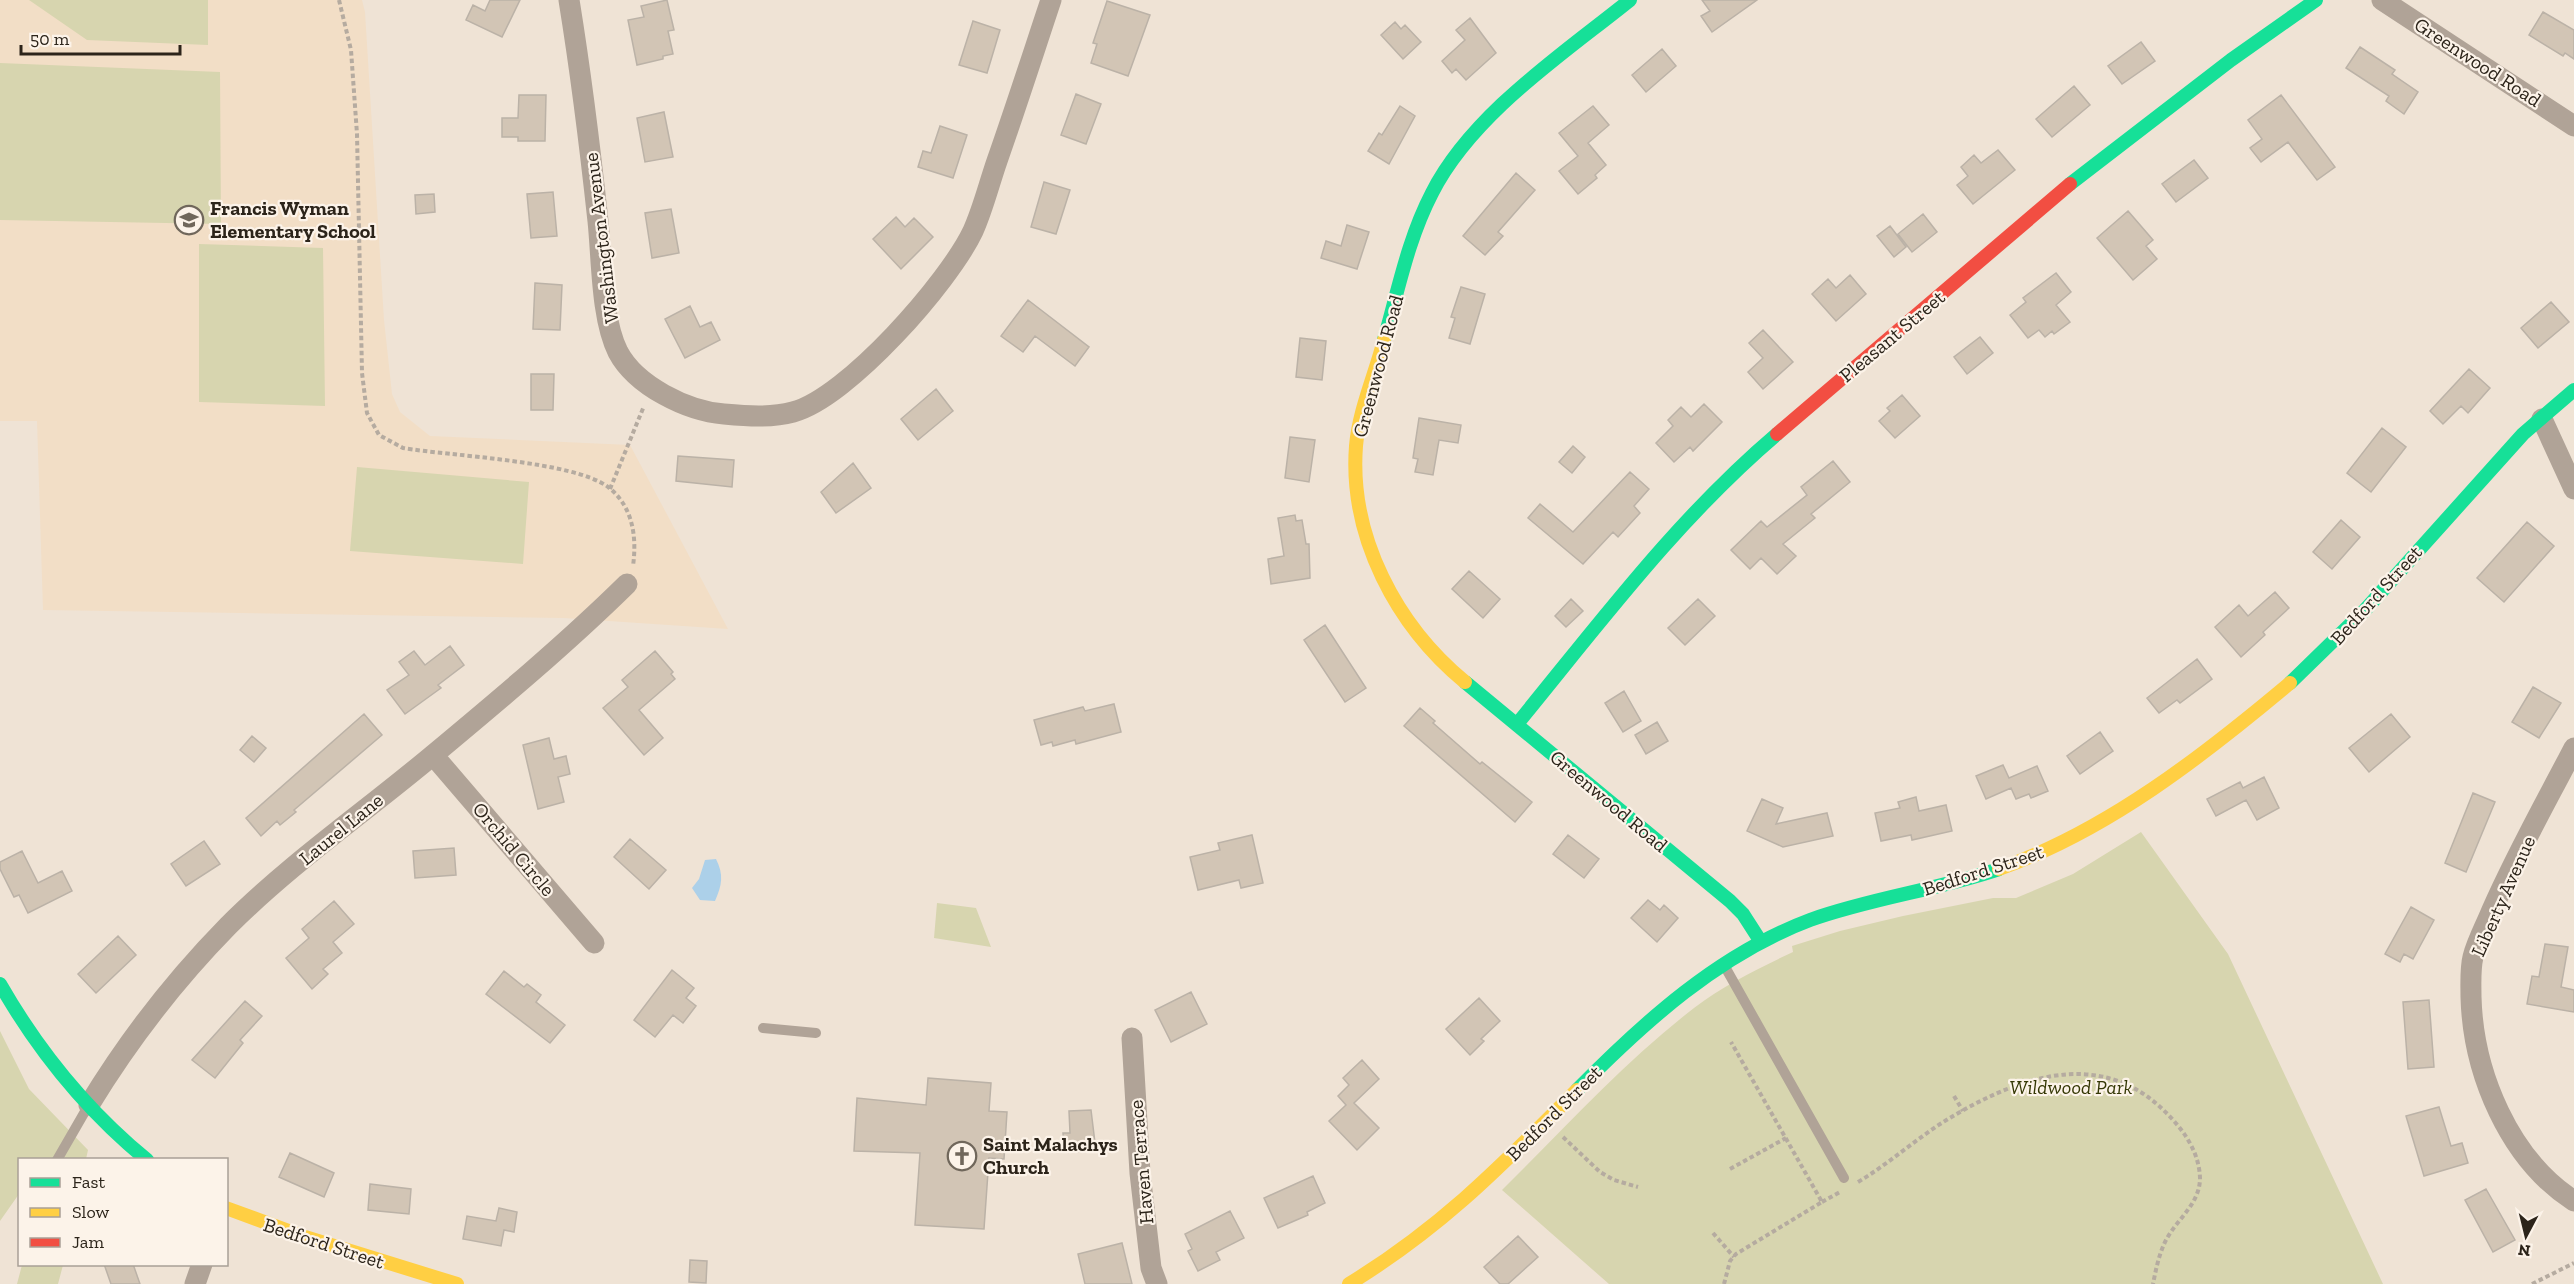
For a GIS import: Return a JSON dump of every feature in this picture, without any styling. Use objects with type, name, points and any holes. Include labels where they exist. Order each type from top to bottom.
[{"type":"street","name":"Washington Avenue","points":[[569,0],[587,112],[608,314],[618,351],[633,371],[652,386],[688,405],[708,411],[751,417],[793,412],[827,397],[861,370],[945,277],[974,229],[1051,0]]},
{"type":"street","name":"Greenwood Road","points":[[1630,0],[1484,123],[1444,171],[1414,232],[1356,446],[1358,513],[1371,555],[1386,587],[1431,651],[1730,901],[1743,914],[1761,942]]},
{"type":"street","name":"Pleasant Street","points":[[1516,724],[1634,582],[1733,471],[2049,200],[2205,80],[2316,0]]},
{"type":"street","name":"Greenwood Road","points":[[2382,0],[2574,126]]},
{"type":"street","name":"Bedford Street","points":[[1349,1284],[1397,1254],[1444,1218],[1490,1178],[1636,1033],[1724,965],[1761,942],[1826,915],[1963,880],[2025,859],[2101,821],[2221,737],[2318,659],[2494,464],[2574,390]]},
{"type":"street","points":[[2542,419],[2574,489]]},
{"type":"street","name":"Laurel Lane","points":[[89,1105],[124,1050],[192,965],[228,926],[274,884],[433,755],[627,584]]},
{"type":"street","name":"Liberty Avenue","points":[[2574,748],[2502,887],[2472,957],[2471,981],[2475,1040],[2486,1080],[2501,1116],[2541,1173],[2574,1201]]},
{"type":"street","name":"Orchid Circle","points":[[433,755],[594,944]]},
{"type":"street","points":[[0,984],[33,1040],[89,1105],[125,1142],[145,1158]]},
{"type":"street","name":"Haven Terrace","points":[[1132,1038],[1140,1173],[1151,1268],[1157,1284]]},
{"type":"street","name":"Bedford Street","points":[[228,1209],[305,1238],[457,1284]]},
{"type":"street","points":[[195,1284],[201,1266]]},
{"type":"lane","points":[[1724,965],[1844,1178]]},
{"type":"lane","points":[[763,1028],[816,1033]]},
{"type":"lane","points":[[58,1158],[89,1105]]},
{"type":"path","points":[[339,0],[351,51],[357,134],[362,373],[367,413],[379,435],[403,448],[564,470],[600,482],[610,489],[626,509],[632,523],[636,545],[627,584]]},
{"type":"path","points":[[610,489],[652,386]]},
{"type":"path","points":[[1731,1042],[1822,1202]]},
{"type":"path","points":[[1724,1284],[1727,1269],[1734,1257],[1871,1174],[1963,1111],[2025,1081],[2065,1075],[2112,1078],[2156,1103],[2188,1138],[2197,1159],[2200,1178],[2194,1202],[2166,1240],[2158,1260],[2153,1284]]},
{"type":"path","points":[[1954,1096],[1963,1111]]},
{"type":"path","points":[[1546,1121],[1600,1172],[1614,1180],[1638,1187]]},
{"type":"path","points":[[1730,1169],[1785,1138]]},
{"type":"path","points":[[1713,1233],[1734,1257]]},
{"type":"path","points":[[2532,1284],[2574,1263]]},
{"type":"shaded area","name":"Francis Wyman Elementary School","points":[[0,0],[362,0],[365,12],[384,320],[392,394],[400,412],[430,436],[630,445],[728,629],[564,618],[43,610],[37,421],[0,421]]},
{"type":"green space","points":[[29,0],[208,0],[208,45],[87,40]]},
{"type":"green space","points":[[0,63],[220,72],[221,224],[0,220]]},
{"type":"green space","points":[[199,244],[323,248],[325,406],[199,402]]},
{"type":"green space","points":[[357,467],[529,482],[523,564],[350,551]]},
{"type":"green space","name":"Wildwood Park","points":[[2141,832],[2228,954],[2383,1284],[1609,1284],[1502,1190],[1595,1096],[1668,1029],[1717,992],[1793,952],[1792,946],[1840,931],[1903,916],[1993,898],[2016,898],[2073,874]]},
{"type":"green space","points":[[937,903],[976,908],[991,947],[934,938]]},
{"type":"green space","points":[[0,1031],[29,1089],[88,1150],[86,1158],[18,1158],[18,1195],[0,1221]]},
{"type":"green space","points":[[22,1266],[63,1266],[58,1284],[17,1284]]},
{"type":"water","points":[[716,859],[721,875],[721,885],[715,901],[700,900],[692,888],[699,879],[705,860]]},
{"type":"building","points":[[490,0],[520,0],[502,37],[466,20],[473,5],[485,11]]},
{"type":"building","points":[[667,0],[674,30],[668,31],[673,54],[663,56],[663,59],[637,65],[628,20],[644,17],[641,6]]},
{"type":"building","points":[[1702,0],[1757,0],[1712,32],[1701,16],[1710,11]]},
{"type":"building","points":[[1107,1],[1150,15],[1128,76],[1091,63],[1097,44],[1093,43]]},
{"type":"building","points":[[2543,12],[2574,30],[2574,59],[2565,53],[2563,56],[2529,35]]},
{"type":"building","points":[[1470,18],[1496,53],[1466,80],[1456,69],[1452,73],[1442,61],[1465,40],[1456,30]]},
{"type":"building","points":[[973,21],[1000,30],[987,73],[959,65]]},
{"type":"building","points":[[1395,22],[1401,29],[1405,25],[1421,42],[1403,59],[1381,35]]},
{"type":"building","points":[[2141,42],[2155,61],[2122,84],[2108,66]]},
{"type":"building","points":[[2360,47],[2395,70],[2392,74],[2418,92],[2404,114],[2386,101],[2389,96],[2346,68]]},
{"type":"building","points":[[1662,49],[1676,66],[1646,92],[1632,75]]},
{"type":"building","points":[[2074,86],[2090,105],[2052,137],[2036,119]]},
{"type":"building","points":[[1076,94],[1101,104],[1086,144],[1061,135]]},
{"type":"building","points":[[519,95],[546,95],[545,141],[518,141],[518,137],[502,137],[502,118],[518,118]]},
{"type":"building","points":[[2281,95],[2335,167],[2317,180],[2288,142],[2261,162],[2250,148],[2262,139],[2248,120]]},
{"type":"building","points":[[1400,106],[1415,116],[1389,164],[1368,151],[1379,133],[1382,135]]},
{"type":"building","points":[[1593,106],[1609,125],[1588,143],[1606,165],[1595,175],[1597,178],[1578,194],[1559,171],[1578,156],[1559,133]]},
{"type":"building","points":[[664,112],[673,157],[645,162],[637,118]]},
{"type":"building","points":[[940,126],[967,135],[953,178],[918,167],[923,151],[931,153]]},
{"type":"building","points":[[1998,150],[2015,170],[1973,204],[1957,185],[1968,176],[1961,167],[1974,155],[1981,163]]},
{"type":"building","points":[[2194,160],[2208,178],[2176,202],[2162,184]]},
{"type":"building","points":[[1516,173],[1535,190],[1498,232],[1503,236],[1485,255],[1463,236]]},
{"type":"building","points":[[1044,182],[1070,190],[1056,234],[1031,227]]},
{"type":"building","points":[[553,192],[557,236],[531,238],[527,194]]},
{"type":"building","points":[[434,194],[435,212],[416,214],[415,195]]},
{"type":"building","points":[[671,209],[679,253],[652,258],[645,213]]},
{"type":"building","points":[[2128,211],[2153,240],[2146,246],[2157,259],[2133,280],[2097,238]]},
{"type":"building","points":[[1923,214],[1937,232],[1912,252],[1898,234]]},
{"type":"building","points":[[896,217],[905,227],[914,218],[933,237],[901,269],[873,239]]},
{"type":"building","points":[[1347,225],[1369,232],[1357,269],[1321,258],[1326,241],[1341,246]]},
{"type":"building","points":[[1890,226],[1906,247],[1894,257],[1877,236]]},
{"type":"building","points":[[2056,273],[2071,292],[2056,305],[2070,322],[2054,334],[2052,331],[2045,337],[2039,330],[2028,338],[2010,315],[2026,302],[2023,298]]},
{"type":"building","points":[[1850,275],[1866,294],[1836,321],[1812,294],[1828,279],[1836,288]]},
{"type":"building","points":[[535,283],[562,285],[560,330],[533,329]]},
{"type":"building","points":[[1461,287],[1485,294],[1470,344],[1449,338],[1455,318],[1451,317]]},
{"type":"building","points":[[1028,300],[1089,347],[1075,366],[1035,336],[1023,352],[1001,336]]},
{"type":"building","points":[[2551,302],[2569,322],[2538,348],[2521,328]]},
{"type":"building","points":[[690,306],[700,327],[711,322],[720,340],[685,358],[665,319]]},
{"type":"building","points":[[1763,330],[1793,362],[1763,389],[1748,372],[1763,358],[1749,343]]},
{"type":"building","points":[[1980,337],[1993,353],[1967,374],[1954,357]]},
{"type":"building","points":[[1300,338],[1326,341],[1322,380],[1296,377]]},
{"type":"building","points":[[2469,369],[2490,388],[2468,413],[2461,406],[2443,424],[2430,411]]},
{"type":"building","points":[[531,374],[554,374],[553,410],[531,410]]},
{"type":"building","points":[[936,389],[953,411],[918,440],[901,419]]},
{"type":"building","points":[[1902,395],[1920,416],[1895,438],[1879,421],[1890,411],[1887,408]]},
{"type":"building","points":[[1704,404],[1722,422],[1693,451],[1690,447],[1674,462],[1656,443],[1673,426],[1668,420],[1681,407],[1691,417]]},
{"type":"building","points":[[1419,418],[1461,425],[1458,443],[1439,440],[1433,475],[1415,472],[1418,459],[1413,458]]},
{"type":"building","points":[[2382,428],[2406,447],[2371,492],[2347,473]]},
{"type":"building","points":[[1290,437],[1315,440],[1309,482],[1285,478]]},
{"type":"building","points":[[1573,446],[1585,457],[1572,473],[1559,462]]},
{"type":"building","points":[[678,456],[734,460],[732,487],[676,481]]},
{"type":"building","points":[[1833,461],[1850,482],[1811,514],[1815,518],[1783,544],[1796,556],[1777,574],[1761,558],[1750,569],[1731,550],[1761,521],[1767,527],[1807,495],[1801,487]]},
{"type":"building","points":[[853,463],[871,488],[836,513],[821,492]]},
{"type":"building","points":[[1630,472],[1649,489],[1634,506],[1640,513],[1618,537],[1613,532],[1583,564],[1528,518],[1540,504],[1573,532]]},
{"type":"building","points":[[1295,515],[1296,521],[1302,520],[1306,544],[1309,544],[1310,578],[1271,584],[1268,559],[1284,556],[1278,518]]},
{"type":"building","points":[[2341,520],[2360,537],[2332,569],[2313,552]]},
{"type":"building","points":[[2527,522],[2554,546],[2504,602],[2477,578]]},
{"type":"building","points":[[1469,571],[1500,599],[1483,618],[1452,589]]},
{"type":"building","points":[[2275,592],[2289,608],[2241,657],[2215,627],[2239,605],[2248,616]]},
{"type":"building","points":[[1571,599],[1583,611],[1566,627],[1555,616]]},
{"type":"building","points":[[1698,599],[1715,616],[1685,645],[1668,628]]},
{"type":"building","points":[[1325,625],[1366,688],[1345,702],[1304,640]]},
{"type":"building","points":[[450,646],[464,665],[438,685],[441,688],[405,714],[387,690],[409,675],[399,662],[414,651],[425,665]]},
{"type":"building","points":[[655,651],[673,672],[671,674],[675,679],[639,710],[663,738],[644,755],[603,708],[628,687],[622,680]]},
{"type":"building","points":[[2197,659],[2212,679],[2180,703],[2177,700],[2159,713],[2147,698]]},
{"type":"building","points":[[2533,687],[2561,703],[2539,738],[2512,722]]},
{"type":"building","points":[[1624,691],[1641,721],[1623,732],[1605,703]]},
{"type":"building","points":[[1114,704],[1121,732],[1076,744],[1075,740],[1053,746],[1052,742],[1041,745],[1034,720],[1083,707],[1085,711]]},
{"type":"building","points":[[1420,708],[1435,721],[1433,723],[1480,764],[1482,762],[1532,802],[1515,822],[1404,726]]},
{"type":"building","points":[[364,714],[382,735],[294,810],[296,812],[280,825],[277,821],[261,836],[246,818]]},
{"type":"building","points":[[2391,714],[2410,737],[2369,772],[2349,748]]},
{"type":"building","points":[[1657,722],[1668,741],[1646,754],[1635,735]]},
{"type":"building","points":[[2100,732],[2113,751],[2080,774],[2067,756]]},
{"type":"building","points":[[252,736],[266,748],[254,762],[240,750]]},
{"type":"building","points":[[549,738],[554,759],[566,756],[570,774],[558,777],[564,802],[538,809],[523,745]]},
{"type":"building","points":[[2003,765],[2009,778],[2037,766],[2048,791],[2031,798],[2029,794],[2016,799],[2011,788],[1986,799],[1976,776]]},
{"type":"building","points":[[2264,777],[2279,808],[2257,820],[2246,800],[2216,816],[2207,799],[2240,782],[2243,788]]},
{"type":"building","points":[[2473,793],[2495,802],[2466,872],[2445,863]]},
{"type":"building","points":[[1916,797],[1919,811],[1946,805],[1952,831],[1912,840],[1911,835],[1881,841],[1875,813],[1900,808],[1898,802]]},
{"type":"building","points":[[1762,799],[1783,808],[1776,824],[1827,813],[1833,836],[1783,847],[1747,831]]},
{"type":"building","points":[[1252,835],[1263,883],[1241,888],[1239,880],[1198,890],[1190,857],[1220,850],[1218,843]]},
{"type":"building","points":[[1568,835],[1599,859],[1584,878],[1553,854]]},
{"type":"building","points":[[630,839],[666,870],[649,889],[614,857]]},
{"type":"building","points":[[204,841],[220,864],[186,886],[171,864]]},
{"type":"building","points":[[454,848],[456,875],[415,878],[413,851]]},
{"type":"building","points":[[22,851],[38,883],[62,871],[72,891],[28,913],[19,895],[14,897],[0,869],[0,862]]},
{"type":"building","points":[[1648,900],[1660,910],[1664,905],[1678,918],[1657,942],[1631,918]]},
{"type":"building","points":[[334,901],[354,924],[333,942],[342,953],[323,969],[328,974],[312,989],[286,958],[309,938],[302,929]]},
{"type":"building","points":[[2411,907],[2434,920],[2413,959],[2404,954],[2400,962],[2385,954]]},
{"type":"building","points":[[118,936],[136,955],[96,993],[78,974]]},
{"type":"building","points":[[2545,944],[2568,947],[2561,987],[2574,990],[2574,1012],[2527,1004],[2532,976],[2539,977]]},
{"type":"building","points":[[672,970],[694,988],[686,998],[696,1006],[683,1023],[673,1015],[655,1037],[634,1020]]},
{"type":"building","points":[[504,971],[524,987],[527,984],[541,995],[536,1002],[565,1025],[550,1043],[486,994]]},
{"type":"building","points":[[1191,992],[1207,1024],[1171,1042],[1155,1010]]},
{"type":"building","points":[[1479,998],[1500,1021],[1481,1039],[1484,1041],[1470,1055],[1446,1029]]},
{"type":"building","points":[[2429,1000],[2434,1067],[2408,1069],[2403,1002]]},
{"type":"building","points":[[245,1001],[262,1016],[240,1040],[243,1043],[215,1078],[192,1060]]},
{"type":"building","points":[[1362,1060],[1379,1079],[1354,1103],[1379,1128],[1357,1150],[1329,1121],[1346,1105],[1338,1096],[1349,1085],[1343,1078]]},
{"type":"building","name":"Saint Malachys Church","points":[[928,1078],[991,1083],[989,1111],[1007,1112],[1004,1159],[989,1158],[984,1229],[915,1225],[920,1153],[854,1151],[857,1098],[926,1105]]},
{"type":"building","points":[[2439,1107],[2451,1146],[2462,1143],[2468,1163],[2424,1176],[2406,1116]]},
{"type":"building","points":[[1091,1110],[1096,1151],[1064,1152],[1063,1133],[1070,1133],[1069,1111]]},
{"type":"building","points":[[290,1153],[334,1173],[324,1197],[279,1177]]},
{"type":"building","points":[[1313,1176],[1325,1203],[1307,1212],[1308,1215],[1278,1228],[1264,1198]]},
{"type":"building","points":[[370,1184],[411,1189],[409,1214],[368,1210]]},
{"type":"building","points":[[2486,1189],[2515,1240],[2493,1252],[2465,1200]]},
{"type":"building","points":[[499,1208],[517,1212],[514,1232],[504,1230],[501,1246],[463,1239],[467,1216],[496,1221]]},
{"type":"building","points":[[1230,1211],[1244,1238],[1216,1252],[1220,1260],[1198,1271],[1188,1251],[1192,1249],[1185,1234]]},
{"type":"building","points":[[1518,1236],[1538,1257],[1508,1284],[1500,1284],[1484,1267]]},
{"type":"building","points":[[1122,1243],[1132,1284],[1085,1284],[1078,1254]]},
{"type":"building","points":[[690,1260],[707,1261],[706,1283],[689,1282]]},
{"type":"building","points":[[105,1266],[134,1266],[140,1284],[111,1284]]},
{"type":"traffic: fast","points":[[1384,340],[1416,228],[1432,193],[1449,164],[1470,137],[1521,87],[1630,0]]},
{"type":"traffic: fast","points":[[2070,184],[2231,60],[2316,0]]},
{"type":"traffic: fast","points":[[2290,683],[2365,610],[2523,434],[2574,390]]},
{"type":"traffic: fast","points":[[1517,724],[1609,610],[1673,536],[1741,466],[1777,434]]},
{"type":"traffic: fast","points":[[1465,682],[1730,901],[1743,914],[1761,942]]},
{"type":"traffic: fast","points":[[1577,1090],[1656,1015],[1684,992],[1745,951],[1777,934],[1833,912],[1999,869]]},
{"type":"traffic: fast","points":[[0,984],[31,1033],[65,1079],[104,1121],[145,1158]]},
{"type":"traffic: slow","points":[[1384,340],[1364,406],[1356,446],[1356,480],[1361,513],[1369,546],[1382,577],[1399,607],[1418,634],[1465,682]]},
{"type":"traffic: slow","points":[[1999,869],[2039,853],[2116,813],[2223,738],[2290,683]]},
{"type":"traffic: slow","points":[[1349,1284],[1442,1218],[1496,1170],[1577,1090]]},
{"type":"traffic: slow","points":[[228,1209],[305,1237],[457,1284]]},
{"type":"traffic: jam","points":[[1777,434],[2070,184]]},
{"type":"place","name":"Francis Wyman Elementary School","points":[[189,220]]},
{"type":"place","name":"Saint Malachys Church","points":[[962,1156]]}]
